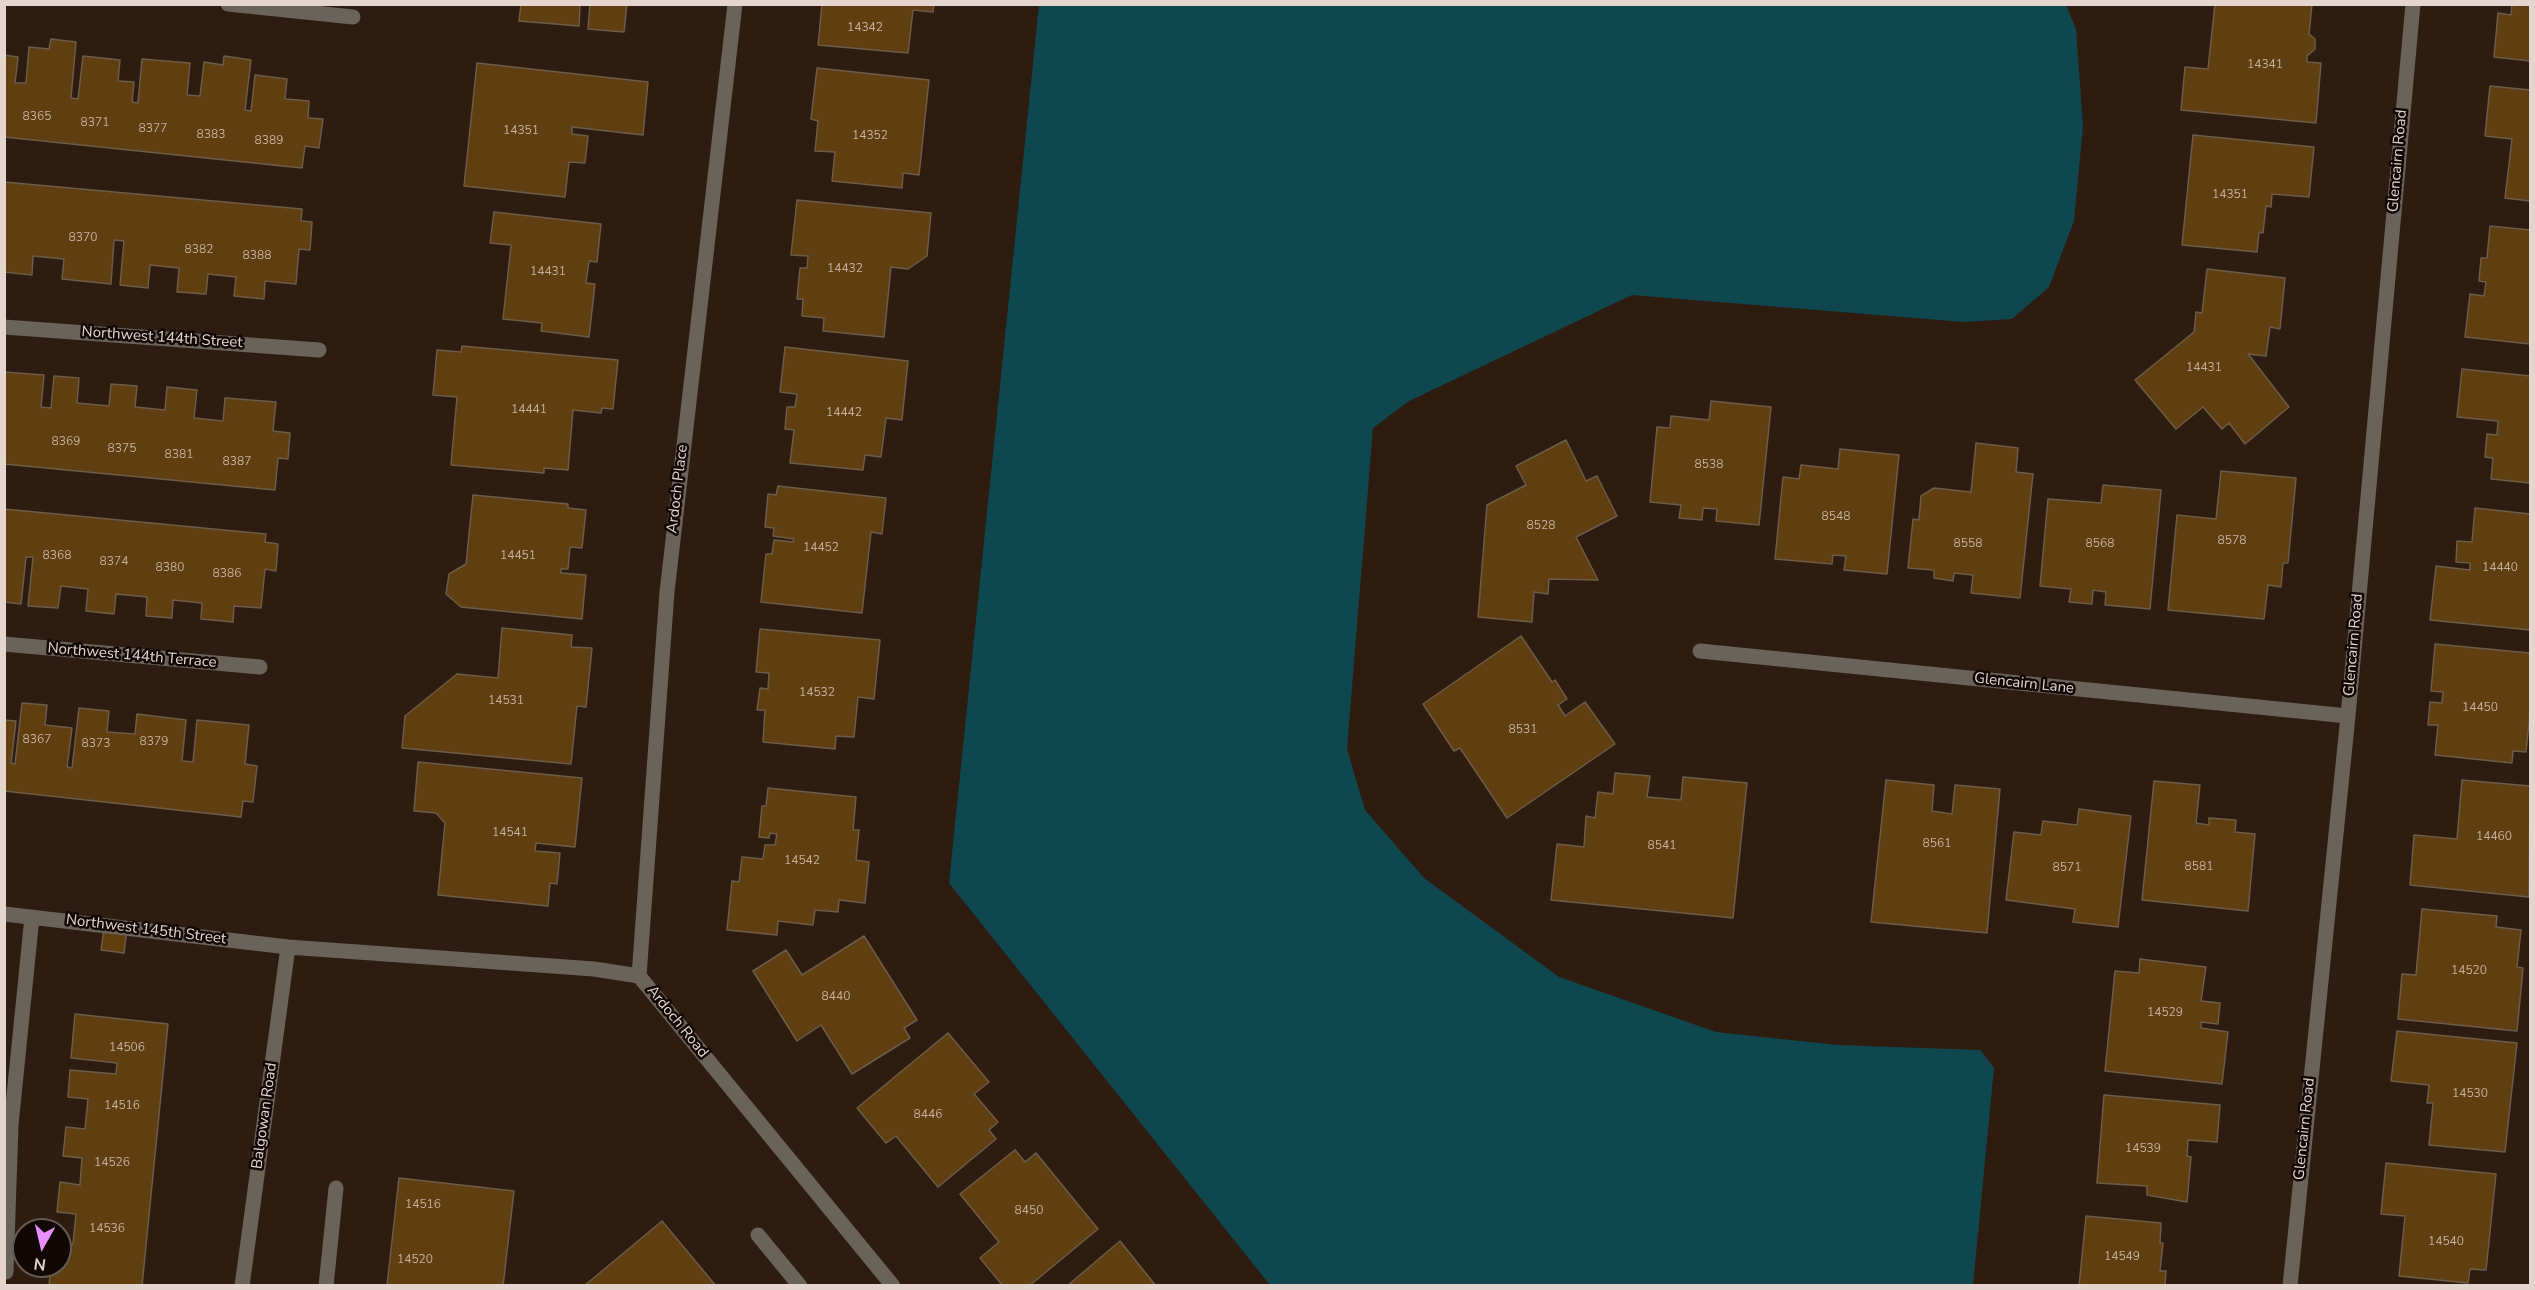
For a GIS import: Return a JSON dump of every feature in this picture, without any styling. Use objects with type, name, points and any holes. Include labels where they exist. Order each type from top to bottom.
[{"type":"street","points":[[228,4],[353,17]]},
{"type":"street","name":"Ardoch Place","points":[[639,976],[666,592],[735,4]]},
{"type":"street","name":"Glencairn Road","points":[[2289,1286],[2348,717],[2413,4]]},
{"type":"street","name":"Northwest 144th Street","points":[[4,327],[319,350]]},
{"type":"street","name":"Northwest 144th Terrace","points":[[4,644],[260,667]]},
{"type":"street","name":"Glencairn Lane","points":[[1700,651],[2348,717]]},
{"type":"street","name":"Northwest 145th Street","points":[[4,914],[288,947]]},
{"type":"street","points":[[6,1272],[8,1123],[32,917]]},
{"type":"street","name":"Ardoch Road","points":[[288,947],[594,969],[639,976],[893,1286]]},
{"type":"street","name":"Balgowan Road","points":[[242,1286],[288,947]]},
{"type":"street","points":[[326,1286],[336,1188]]},
{"type":"street","points":[[758,1236],[800,1286]]},
{"type":"water","points":[[1039,5],[2066,5],[2076,29],[2083,126],[2074,221],[2049,287],[2012,319],[1964,322],[1632,295],[1409,401],[1373,428],[1347,749],[1365,810],[1424,878],[1559,977],[1716,1032],[1837,1045],[1980,1050],[1994,1068],[1973,1285],[1270,1285],[949,883]]},
{"type":"building","points":[[521,4],[580,4],[579,26],[519,21]]},
{"type":"building","points":[[590,4],[627,4],[624,32],[588,29]]},
{"type":"building","points":[[822,4],[934,4],[933,12],[913,10],[908,53],[818,45]]},
{"type":"building","points":[[2215,4],[2312,4],[2309,34],[2315,39],[2315,49],[2307,56],[2307,62],[2321,63],[2316,123],[2181,110],[2185,67],[2208,69]]},
{"type":"building","points":[[2512,4],[2530,4],[2530,61],[2494,57],[2498,13],[2511,15]]},
{"type":"building","points":[[51,39],[76,42],[71,98],[78,99],[83,56],[120,60],[118,81],[134,82],[132,102],[138,103],[142,59],[190,63],[187,95],[200,96],[204,62],[223,65],[224,56],[251,60],[245,110],[251,111],[255,75],[287,79],[285,99],[309,101],[308,118],[323,119],[319,148],[305,146],[302,168],[4,137],[4,55],[18,57],[15,83],[26,83],[29,47],[49,49]]},
{"type":"building","points":[[477,63],[648,82],[643,135],[572,127],[572,134],[588,136],[585,163],[569,162],[565,197],[464,186]]},
{"type":"building","points":[[817,68],[929,80],[919,175],[903,173],[902,188],[832,181],[835,152],[815,151],[818,121],[811,119]]},
{"type":"building","points":[[2490,86],[2530,90],[2530,201],[2505,198],[2512,139],[2485,136]]},
{"type":"building","points":[[2193,135],[2314,147],[2309,197],[2272,194],[2271,207],[2266,206],[2263,233],[2259,232],[2257,252],[2182,245]]},
{"type":"building","points":[[4,182],[302,209],[301,221],[312,222],[310,250],[299,249],[296,284],[265,281],[264,299],[234,296],[236,277],[208,274],[206,294],[177,292],[179,268],[150,265],[148,288],[120,285],[124,241],[114,240],[111,284],[62,279],[64,259],[33,256],[32,275],[4,272]]},
{"type":"building","points":[[797,200],[931,213],[927,256],[908,269],[891,267],[884,337],[823,331],[824,318],[802,316],[803,299],[797,299],[800,268],[807,268],[808,256],[791,255]]},
{"type":"building","points":[[494,212],[601,224],[597,262],[589,261],[586,283],[595,284],[589,337],[541,331],[542,323],[503,319],[511,245],[490,243]]},
{"type":"building","points":[[2490,226],[2530,230],[2530,344],[2465,337],[2470,294],[2484,296],[2486,282],[2479,281],[2481,258],[2487,258]]},
{"type":"building","points":[[2207,269],[2285,278],[2280,329],[2270,327],[2266,356],[2248,354],[2289,407],[2245,444],[2229,423],[2222,429],[2203,407],[2176,429],[2135,380],[2194,332],[2196,312],[2202,313]]},
{"type":"building","points":[[462,346],[618,360],[613,409],[602,408],[601,413],[573,410],[568,470],[544,468],[544,473],[451,465],[457,397],[433,395],[437,350],[461,352]]},
{"type":"building","points":[[785,347],[908,361],[902,420],[886,418],[881,457],[865,455],[863,470],[790,463],[794,430],[785,429],[787,407],[795,407],[797,394],[780,392]]},
{"type":"building","points":[[2462,369],[2530,376],[2530,483],[2491,479],[2493,458],[2485,457],[2487,434],[2497,435],[2498,421],[2457,417]]},
{"type":"building","points":[[4,372],[44,375],[41,407],[51,408],[54,376],[79,378],[77,403],[109,406],[111,384],[137,386],[135,407],[165,410],[167,387],[197,390],[194,418],[223,421],[225,398],[276,402],[273,431],[290,433],[288,459],[278,458],[275,490],[4,464]]},
{"type":"building","points":[[1711,401],[1771,407],[1759,525],[1716,521],[1717,509],[1703,508],[1702,520],[1679,518],[1681,505],[1650,502],[1657,427],[1670,428],[1671,416],[1709,420]]},
{"type":"building","points":[[1566,440],[1586,481],[1597,476],[1617,516],[1576,537],[1598,580],[1549,579],[1548,594],[1534,592],[1532,622],[1478,617],[1487,505],[1526,485],[1516,466]]},
{"type":"building","points":[[1976,443],[2018,448],[2016,472],[2033,474],[2020,598],[1971,593],[1973,575],[1954,573],[1953,581],[1934,578],[1934,570],[1908,568],[1913,519],[1919,520],[1921,496],[1934,488],[1971,492]]},
{"type":"building","points":[[1840,449],[1899,455],[1887,574],[1844,570],[1846,556],[1833,555],[1832,564],[1775,559],[1783,477],[1799,479],[1801,465],[1838,469]]},
{"type":"building","points":[[2221,471],[2296,478],[2288,563],[2283,563],[2281,587],[2268,585],[2264,619],[2168,610],[2177,515],[2216,519]]},
{"type":"building","points":[[2103,485],[2161,490],[2150,609],[2105,605],[2106,592],[2093,590],[2092,604],[2069,602],[2071,589],[2040,586],[2048,499],[2101,503]]},
{"type":"building","points":[[778,486],[886,498],[882,534],[871,532],[862,613],[761,602],[766,554],[772,554],[774,540],[793,542],[794,539],[773,536],[774,528],[765,527],[768,494],[776,495]]},
{"type":"building","points":[[473,495],[568,504],[568,508],[586,510],[582,548],[570,547],[568,569],[561,569],[561,573],[586,575],[582,619],[461,607],[446,594],[449,574],[466,564]]},
{"type":"building","points":[[2475,508],[2530,514],[2530,630],[2430,620],[2436,566],[2470,570],[2470,563],[2456,562],[2457,541],[2472,542]]},
{"type":"building","points":[[4,509],[266,534],[265,542],[278,544],[276,571],[265,569],[261,608],[234,606],[233,622],[201,619],[202,603],[173,600],[172,618],[146,616],[147,597],[116,594],[114,614],[86,611],[88,589],[61,586],[58,608],[28,606],[33,557],[26,557],[21,604],[4,602]]},
{"type":"building","points":[[502,628],[572,635],[571,647],[592,648],[586,707],[577,706],[571,764],[402,748],[405,716],[457,674],[498,678]]},
{"type":"building","points":[[760,629],[880,640],[874,699],[858,697],[854,737],[836,736],[835,749],[763,742],[765,710],[757,710],[760,688],[768,689],[769,673],[756,672]]},
{"type":"building","points":[[1521,636],[1552,682],[1555,680],[1567,699],[1558,705],[1565,716],[1585,702],[1615,744],[1507,818],[1460,748],[1454,751],[1423,704]]},
{"type":"building","points":[[2435,644],[2530,653],[2530,713],[2526,752],[2513,751],[2512,763],[2435,755],[2438,725],[2428,725],[2430,702],[2442,703],[2443,692],[2431,691]]},
{"type":"building","points":[[22,703],[47,705],[45,725],[72,728],[67,767],[72,768],[79,708],[109,711],[107,732],[135,734],[137,714],[186,720],[182,761],[193,762],[197,720],[249,725],[245,764],[257,766],[253,802],[243,801],[241,817],[4,791],[4,720],[16,721],[11,763],[15,764]]},
{"type":"building","points":[[418,762],[582,778],[575,847],[536,843],[535,851],[560,853],[557,884],[550,883],[548,906],[438,895],[445,823],[436,813],[414,811]]},
{"type":"building","points":[[1615,773],[1650,776],[1647,797],[1681,800],[1683,777],[1747,783],[1733,918],[1551,900],[1557,844],[1584,847],[1586,816],[1595,818],[1598,792],[1613,794]]},
{"type":"building","points":[[1886,780],[1934,785],[1932,811],[1952,814],[1955,785],[2000,789],[1987,933],[1871,922]]},
{"type":"building","points":[[2462,780],[2530,786],[2529,897],[2410,885],[2414,835],[2457,839]]},
{"type":"building","points":[[2154,781],[2200,785],[2196,823],[2209,825],[2209,818],[2236,820],[2235,832],[2255,834],[2248,911],[2142,900]]},
{"type":"building","points":[[768,788],[856,797],[853,830],[859,830],[856,860],[869,862],[865,903],[839,900],[838,912],[815,910],[813,925],[778,921],[777,935],[727,930],[732,881],[739,882],[742,857],[763,859],[765,845],[775,845],[777,834],[770,833],[769,838],[759,837],[762,806],[766,806]]},
{"type":"building","points":[[2079,809],[2131,816],[2118,927],[2073,922],[2075,909],[2006,900],[2014,832],[2041,835],[2043,821],[2077,825]]},
{"type":"building","points":[[2422,909],[2497,916],[2496,927],[2521,930],[2517,967],[2523,968],[2517,1031],[2398,1019],[2402,974],[2416,975]]},
{"type":"building","points":[[104,928],[127,930],[124,953],[101,950]]},
{"type":"building","points":[[864,936],[917,1020],[904,1028],[910,1038],[852,1074],[821,1025],[797,1041],[753,971],[786,950],[802,975]]},
{"type":"building","points":[[2140,959],[2206,967],[2201,1001],[2220,1003],[2218,1024],[2201,1022],[2201,1028],[2228,1032],[2222,1084],[2105,1071],[2115,971],[2139,973]]},
{"type":"building","points":[[75,1014],[168,1024],[142,1286],[49,1286],[50,1278],[72,1278],[72,1244],[76,1214],[57,1212],[60,1182],[80,1185],[82,1158],[63,1156],[66,1127],[85,1129],[88,1099],[68,1097],[70,1070],[116,1074],[117,1063],[71,1058]]},
{"type":"building","points":[[2397,1031],[2517,1043],[2505,1152],[2429,1145],[2433,1103],[2427,1103],[2429,1085],[2391,1081]]},
{"type":"building","points":[[948,1033],[989,1082],[974,1094],[998,1122],[989,1130],[996,1139],[938,1187],[896,1136],[886,1143],[857,1108]]},
{"type":"building","points":[[2104,1095],[2220,1105],[2217,1142],[2188,1140],[2187,1156],[2191,1157],[2187,1202],[2147,1195],[2147,1186],[2097,1183]]},
{"type":"building","points":[[1015,1150],[1025,1162],[1036,1153],[1098,1229],[1029,1286],[1003,1286],[980,1258],[999,1242],[960,1194]]},
{"type":"building","points":[[2386,1163],[2496,1174],[2486,1270],[2470,1269],[2468,1283],[2399,1276],[2405,1216],[2381,1214]]},
{"type":"building","points":[[399,1178],[514,1191],[503,1286],[387,1286]]},
{"type":"building","points":[[2086,1216],[2161,1223],[2160,1243],[2163,1243],[2160,1271],[2166,1271],[2165,1286],[2079,1286]]},
{"type":"building","points":[[662,1221],[716,1286],[584,1286]]},
{"type":"building","points":[[1120,1241],[1156,1286],[1067,1286]]}]
